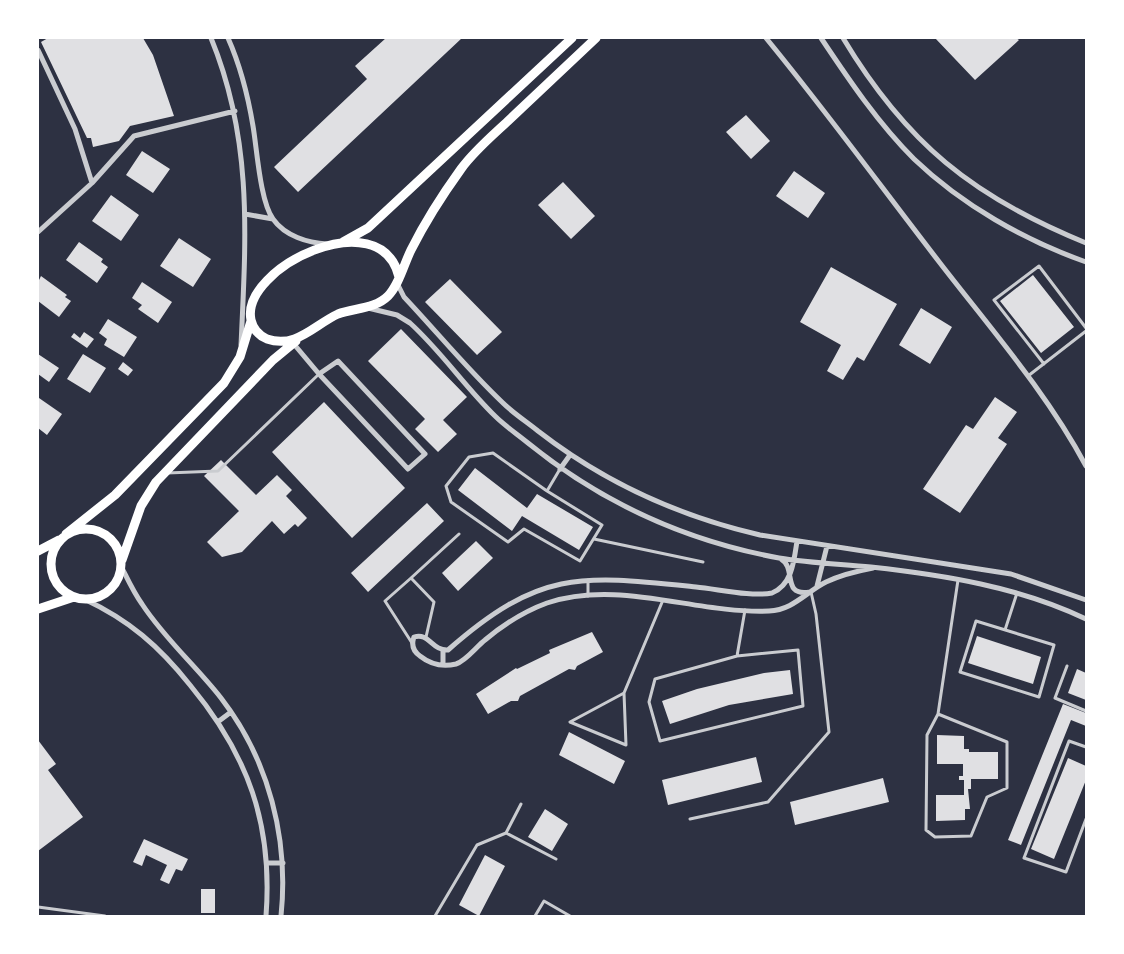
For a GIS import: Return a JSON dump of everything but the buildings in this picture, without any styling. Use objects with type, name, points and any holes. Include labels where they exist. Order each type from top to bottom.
[{"type":"main road","points":[[342,243],[368,228],[572,38]]},
{"type":"main road","points":[[398,280],[396,266],[380,248],[368,243],[330,244],[285,265],[269,278],[259,291],[240,357],[224,383],[115,495],[63,537],[52,555],[52,572],[60,588],[74,597],[84,599],[106,593],[117,582],[141,506],[164,474],[273,360],[297,340],[320,323],[338,314],[365,308],[388,296],[398,280],[412,248],[461,168],[596,38]]},
{"type":"main road","points":[[251,316],[255,331],[265,338],[286,342],[297,340]]},
{"type":"main road","points":[[38,552],[83,528],[101,532],[116,543],[122,564]]},
{"type":"main road","points":[[38,609],[74,597]]},
{"type":"street","points":[[211,38],[221,61],[235,111],[243,153],[245,214],[244,288],[240,357]]},
{"type":"street","points":[[228,38],[236,57],[250,114],[262,182],[273,219]]},
{"type":"street","points":[[766,38],[818,102],[870,173],[1028,376],[1068,432],[1086,466]]},
{"type":"street","points":[[821,38],[860,95],[890,132],[914,159],[939,181],[995,219],[1064,254],[1086,262]]},
{"type":"street","points":[[843,38],[888,104],[913,134],[944,162],[1016,211],[1086,244]]},
{"type":"street","points":[[38,50],[75,129],[92,183]]},
{"type":"street","points":[[38,232],[92,183],[134,136],[235,111]]},
{"type":"street","points":[[245,214],[273,219],[304,241],[330,244]]},
{"type":"street","points":[[398,280],[404,297],[503,404],[570,455],[631,491],[692,517],[723,526],[797,541],[961,564],[1011,574],[1086,600]]},
{"type":"street","points":[[244,288],[251,316]]},
{"type":"street","points":[[365,308],[384,310],[410,323],[495,417],[560,469],[616,502],[684,534],[778,558],[873,568],[958,580],[1017,593],[1086,618]]},
{"type":"street","points":[[297,340],[319,374],[408,469],[424,454],[338,361],[319,374]]},
{"type":"street","points":[[560,469],[570,455]]},
{"type":"street","points":[[797,541],[789,578],[779,590],[766,594],[615,579],[556,584],[522,596],[487,617],[448,650],[437,648],[426,637],[421,635],[414,637],[412,643],[418,655],[436,664],[457,664],[497,630],[530,610],[560,600],[614,595],[745,610],[783,609],[842,576],[873,568]]},
{"type":"street","points":[[814,590],[827,546]]},
{"type":"street","points":[[778,558],[785,561],[794,589],[799,592],[814,590]]},
{"type":"street","points":[[122,564],[142,605],[231,712],[247,737],[268,784],[279,828],[283,863],[281,916]]},
{"type":"street","points":[[84,599],[119,616],[151,642],[178,671],[219,722],[234,746],[253,791],[264,832],[267,864],[266,916]]},
{"type":"street","points":[[443,650],[443,665]]},
{"type":"street","points":[[219,722],[231,712]]},
{"type":"street","points":[[267,864],[283,863]]},
{"type":"lane","points":[[1028,376],[1044,364],[1086,330],[1038,266],[994,300],[1044,364]]},
{"type":"lane","points":[[164,474],[218,470],[319,374]]},
{"type":"lane","points":[[493,453],[547,491],[602,525],[580,561],[524,529],[508,542],[451,502],[446,486],[469,457],[493,453]]},
{"type":"lane","points":[[547,491],[560,469]]},
{"type":"lane","points":[[412,643],[385,601],[460,534]]},
{"type":"lane","points":[[594,539],[703,562]]},
{"type":"lane","points":[[411,578],[434,602],[426,637]]},
{"type":"lane","points":[[588,580],[588,596]]},
{"type":"lane","points":[[938,714],[1007,742],[1007,788],[987,797],[971,836],[935,837],[926,830],[927,735],[938,714],[958,580]]},
{"type":"lane","points":[[690,819],[768,802],[828,732],[814,590]]},
{"type":"lane","points":[[1005,630],[1017,593]]},
{"type":"lane","points":[[624,693],[570,722],[626,745],[624,693],[664,600]]},
{"type":"lane","points":[[737,656],[745,610]]},
{"type":"lane","points":[[976,621],[1005,630],[1054,645],[1038,697],[960,672],[976,621]]},
{"type":"lane","points":[[798,650],[803,706],[660,741],[649,702],[655,678],[737,656],[798,650]]},
{"type":"lane","points":[[1067,666],[1055,698],[1086,711]]},
{"type":"lane","points":[[1086,747],[1069,741],[1024,858],[1066,872],[1086,819]]},
{"type":"lane","points":[[435,916],[476,845],[506,833],[521,804]]},
{"type":"lane","points":[[506,833],[556,859]]},
{"type":"lane","points":[[535,916],[544,901],[570,916]]},
{"type":"lane","points":[[38,907],[105,916]]}]
